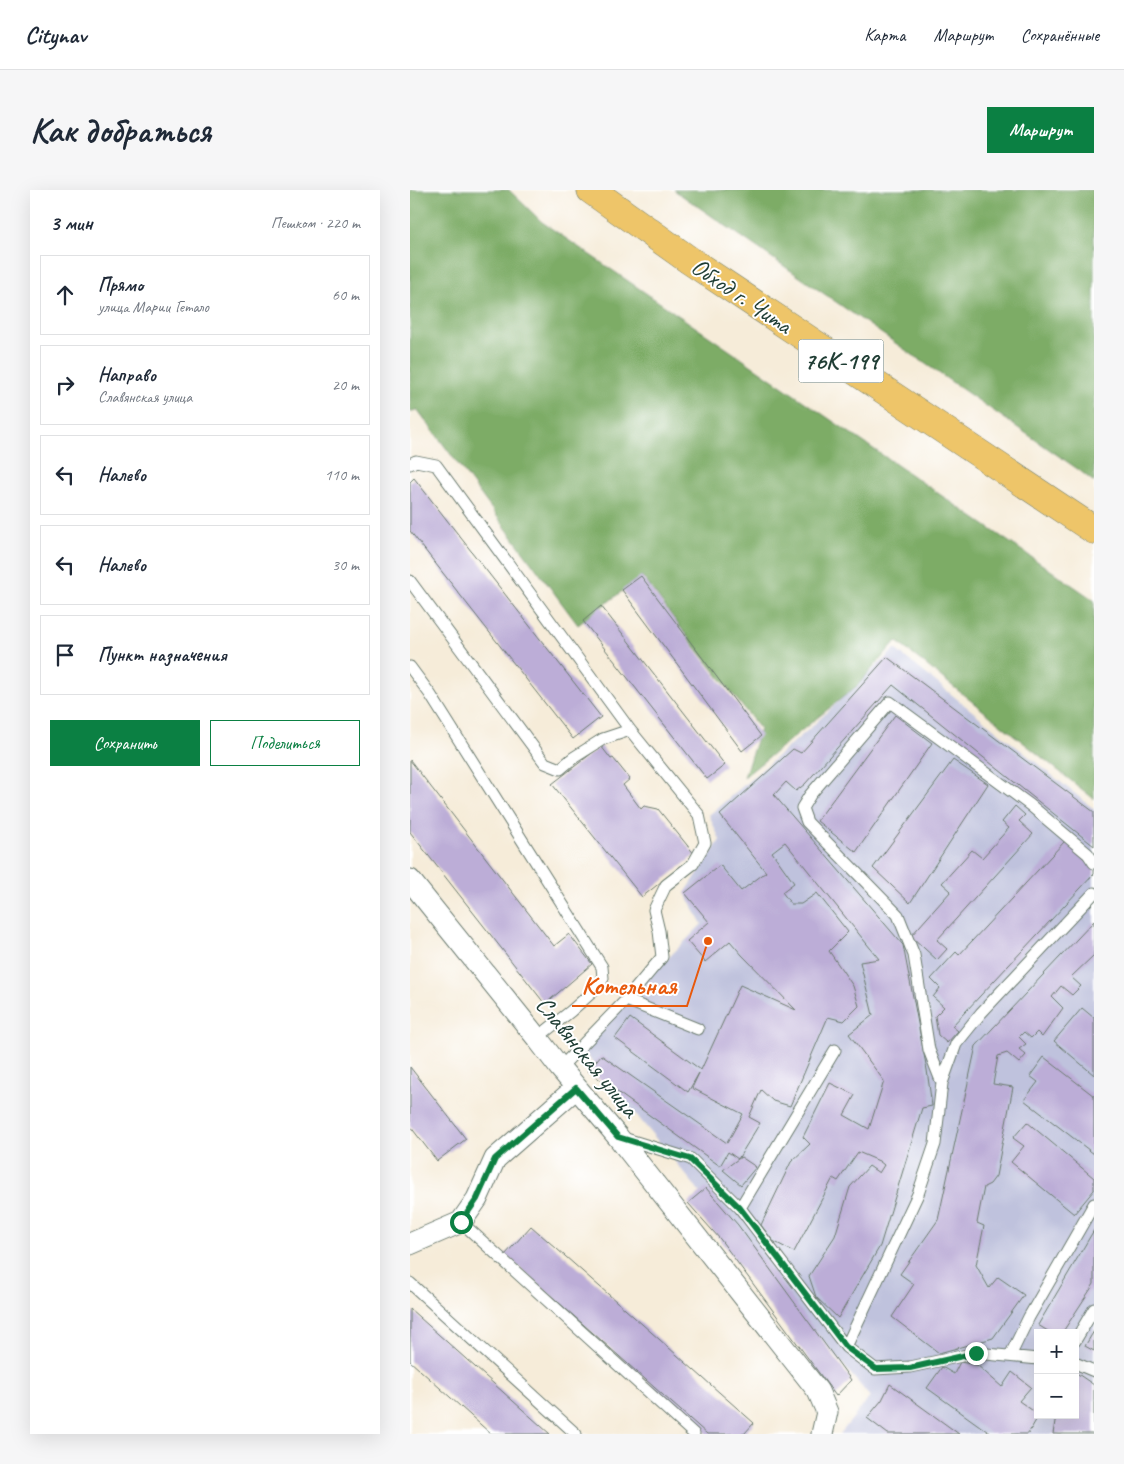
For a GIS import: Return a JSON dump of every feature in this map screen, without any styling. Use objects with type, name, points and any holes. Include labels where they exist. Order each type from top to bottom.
[{"type":"highway","name":"Обход г. Чита","points":[[591,190],[689,260],[1094,530]]},
{"type":"street","name":"Славянская улица","points":[[410,880],[576,1088],[618,1137],[818,1391],[827,1412],[822,1434]]},
{"type":"street","points":[[410,1244],[461,1222],[477,1199],[495,1159],[576,1088]]},
{"type":"lane","points":[[410,464],[416,460],[436,465],[630,730],[699,815],[705,843],[693,864],[666,885],[654,910],[662,958],[626,1000],[560,1068]]},
{"type":"lane","points":[[410,581],[545,763],[560,769],[573,758],[603,739],[630,730]]},
{"type":"lane","points":[[410,667],[430,694],[602,967],[603,978],[599,986],[538,1038]]},
{"type":"lane","points":[[942,1084],[929,1050],[914,955],[898,915],[807,822],[802,808],[810,794],[890,702],[1030,805],[1088,854],[1094,863]]},
{"type":"lane","points":[[846,1347],[918,1194],[935,1144],[942,1084],[956,1044],[981,1013],[1094,893]]},
{"type":"lane","points":[[626,1000],[698,1028]]},
{"type":"lane","points":[[740,1208],[835,1050]]},
{"type":"lane","points":[[618,1137],[690,1159],[740,1208],[846,1347],[876,1369],[910,1368],[976,1353],[1034,1359]]},
{"type":"lane","points":[[1010,1356],[1029,1317],[1094,1204]]},
{"type":"lane","points":[[461,1222],[694,1434]]},
{"type":"lane","points":[[410,1282],[576,1434]]},
{"type":"lane","points":[[1079,1334],[1094,1309]]},
{"type":"lane","points":[[1079,1364],[1094,1371]]},
{"type":"shaded area","points":[[895,649],[1094,809],[1094,1434],[840,1434],[870,1397],[580,1047],[702,924],[685,893],[720,840],[709,815],[808,730]]},
{"type":"green space","points":[[410,190],[509,190],[542,222],[1094,600],[1094,799],[896,641],[858,685],[744,777],[760,729],[642,576],[578,625],[417,409],[410,413]]},
{"type":"green space","points":[[674,190],[1094,190],[1094,482],[1079,470]]},
{"type":"building","points":[[414,478],[601,717],[573,739],[410,531],[410,482]]},
{"type":"building","points":[[641,576],[761,736],[742,751],[622,590]]},
{"type":"building","points":[[601,606],[725,765],[707,779],[583,621]]},
{"type":"building","points":[[887,657],[1094,812],[1094,846],[893,685],[805,784],[796,791],[786,782],[774,795],[903,945],[932,1106],[922,1108],[880,1246],[838,1318],[816,1297],[809,1276],[835,1236],[850,1187],[869,1166],[879,1173],[884,1165],[858,1152],[838,1181],[833,1178],[794,1252],[773,1241],[761,1225],[791,1162],[810,1144],[803,1137],[830,1083],[855,1095],[844,1115],[869,1129],[884,1081],[849,1034],[873,1015],[860,962],[879,959],[785,842],[772,852],[794,883],[782,892],[791,904],[801,904],[817,893],[848,932],[829,951],[853,986],[859,1006],[844,1021],[828,1017],[790,1106],[773,1101],[761,1090],[749,1117],[760,1123],[738,1159],[728,1152],[720,1166],[588,1071],[601,1055],[727,1143],[743,1114],[692,1088],[699,1073],[688,1092],[615,1038],[630,1018],[701,1070],[740,985],[796,1010],[730,941],[705,962],[687,941],[709,922],[685,893],[720,865],[741,891],[766,872],[720,815],[793,749],[801,753]]},
{"type":"building","points":[[895,715],[932,743],[856,852],[817,821]]},
{"type":"building","points":[[601,746],[630,779],[623,785],[641,809],[644,806],[658,809],[695,855],[642,897],[552,784]]},
{"type":"building","points":[[410,760],[554,946],[569,934],[592,964],[545,1004],[410,832]]},
{"type":"building","points":[[953,760],[988,784],[910,903],[873,868]]},
{"type":"building","points":[[1015,806],[1025,815],[1019,821],[1033,834],[937,940],[947,949],[937,960],[911,936],[951,891],[942,883],[972,850],[982,858],[1009,828],[1002,822]]},
{"type":"building","points":[[1065,841],[1094,868],[1094,874],[952,1026],[958,1031],[947,1043],[938,1035],[935,1016],[944,1007],[933,997],[940,988],[931,979],[956,952],[959,955]]},
{"type":"building","points":[[1094,921],[1094,955],[1071,977],[1081,986],[1072,995],[1061,986],[1052,997],[1063,1008],[1042,1037],[1037,1032],[1031,1038],[1024,1032],[1019,1037],[1026,1044],[1019,1049],[1026,1055],[1019,1063],[1007,1053],[998,1056],[993,1084],[1013,1087],[996,1176],[990,1184],[984,1187],[977,1223],[984,1226],[976,1265],[989,1288],[998,1277],[1024,1295],[993,1338],[939,1353],[892,1317],[914,1284],[900,1274],[938,1220],[976,1046]]},
{"type":"building","points":[[1082,1008],[1094,1018],[1094,1075],[1054,1041]]},
{"type":"building","points":[[1044,1057],[1094,1096],[1094,1154],[1024,1100],[1038,1082],[1030,1076]]},
{"type":"building","points":[[410,1067],[466,1139],[437,1161],[410,1126]]},
{"type":"building","points":[[1027,1122],[1094,1178],[1094,1190],[1074,1214],[1011,1162],[1024,1146],[1013,1138]]},
{"type":"building","points":[[741,1157],[756,1167],[741,1185],[723,1170]]},
{"type":"building","points":[[706,1188],[738,1225],[851,1380],[836,1396],[720,1239],[688,1203]]},
{"type":"building","points":[[531,1226],[754,1423],[744,1434],[707,1434],[505,1255]]},
{"type":"building","points":[[1094,1230],[1094,1284],[1065,1329],[1044,1329],[1038,1325]]},
{"type":"building","points":[[410,1309],[550,1434],[491,1434],[410,1361]]},
{"type":"building","points":[[1094,1331],[1094,1351],[1085,1346]]},
{"type":"building","points":[[960,1362],[977,1365],[1002,1387],[1012,1372],[1031,1387],[1019,1401],[1034,1412],[1034,1419],[1037,1419],[1028,1434],[991,1434],[927,1388],[942,1367],[954,1374]]},
{"type":"building","points":[[1079,1375],[1094,1385],[1094,1434],[1053,1434],[1055,1419],[1079,1419]]},
{"type":"building","points":[[890,1384],[959,1434],[888,1434],[867,1418],[882,1400]]},
{"type":"place","name":"Котельная","points":[[708,941]]},
{"type":"route","points":[[461,1222],[477,1199],[495,1159],[576,1088],[618,1137],[690,1159],[740,1208],[846,1347],[876,1369],[910,1368],[976,1353]]}]
